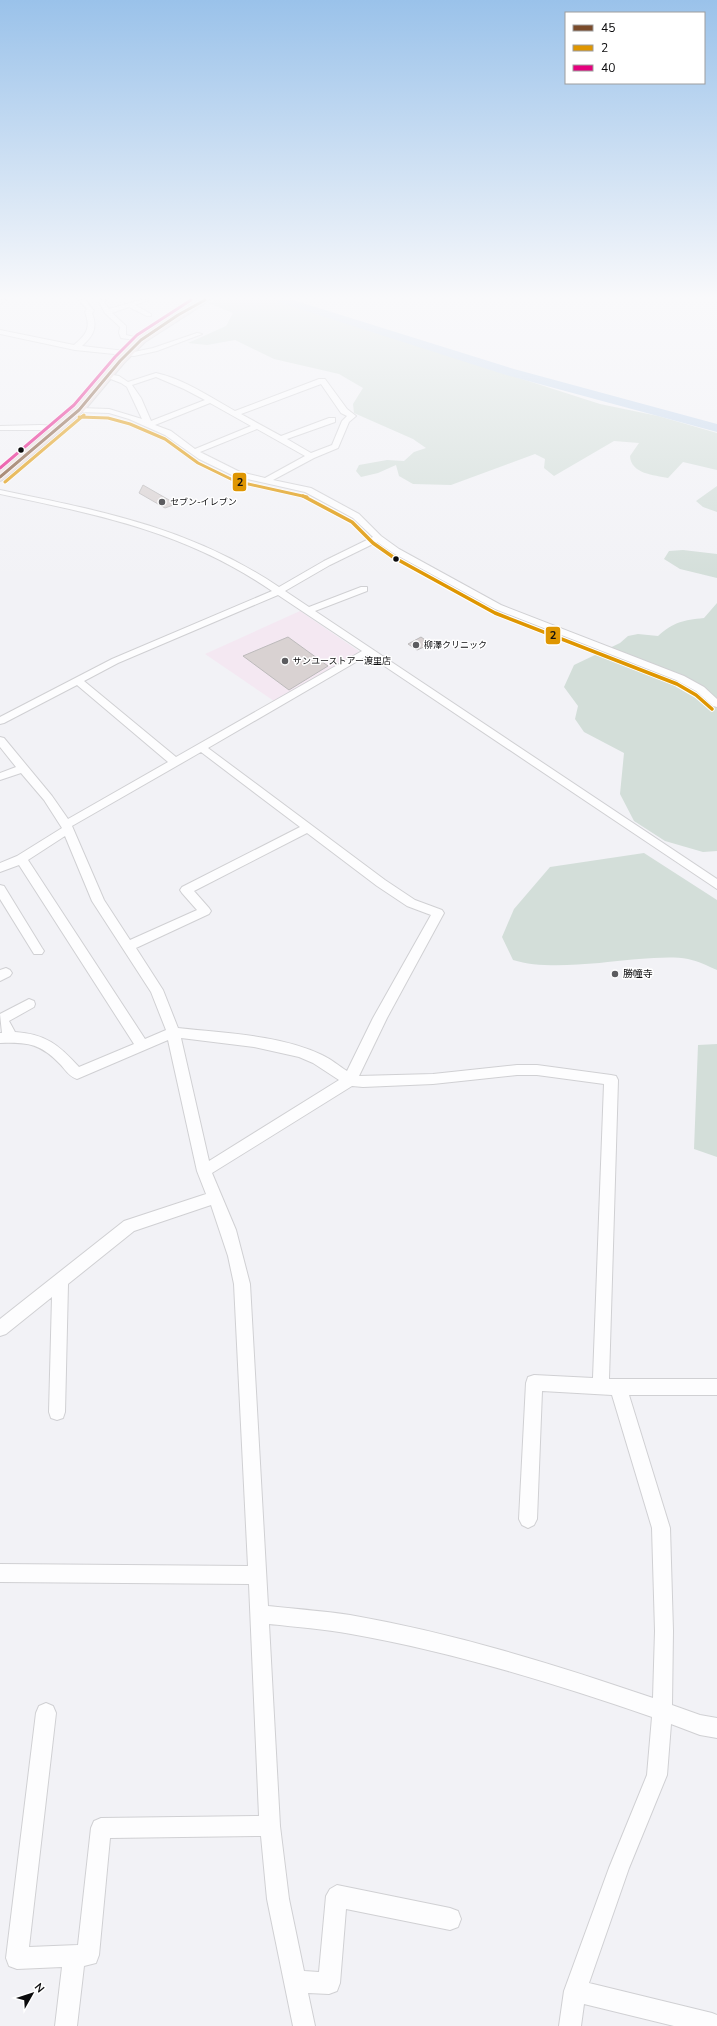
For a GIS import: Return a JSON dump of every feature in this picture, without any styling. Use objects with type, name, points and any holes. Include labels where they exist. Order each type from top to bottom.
[{"type":"highway","points":[[0,477],[79,410],[92,395]]},
{"type":"street","points":[[133,395],[148,423]]},
{"type":"street","points":[[201,395],[233,414],[258,426],[311,456]]},
{"type":"street","points":[[233,414],[285,395]]},
{"type":"street","points":[[266,480],[311,456],[335,446],[346,421],[352,416],[344,411],[332,395]]},
{"type":"street","points":[[148,423],[211,400]]},
{"type":"street","points":[[79,410],[109,411],[148,423],[178,438],[194,452],[237,474],[298,487],[323,498],[356,516],[378,538],[396,551],[498,608],[674,675],[700,689],[717,704]]},
{"type":"street","points":[[281,439],[332,420]]},
{"type":"street","points":[[194,452],[258,426]]},
{"type":"street","points":[[0,428],[58,428]]},
{"type":"street","points":[[0,492],[108,516],[167,533],[229,560],[308,610],[717,885]]},
{"type":"street","points":[[0,721],[77,680],[139,650],[279,591],[327,563],[378,538]]},
{"type":"street","points":[[308,610],[364,589]]},
{"type":"street","points":[[0,868],[21,859],[108,799],[176,763],[369,651]]},
{"type":"street","points":[[77,680],[176,763]]},
{"type":"street","points":[[0,740],[48,798],[67,827],[98,902],[157,990],[174,1032],[204,1171],[228,1230],[236,1256],[242,1284],[257,1575],[261,1614],[270,1826],[278,1899],[304,2026]]},
{"type":"street","points":[[202,748],[307,828],[411,903],[438,913],[380,1018],[350,1080],[204,1171]]},
{"type":"street","points":[[0,777],[23,768]]},
{"type":"street","points":[[127,947],[205,911],[186,890],[307,828]]},
{"type":"street","points":[[21,859],[142,1046]]},
{"type":"street","points":[[0,889],[38,951]]},
{"type":"street","points":[[29,1004],[2,1019],[5,1038],[40,1040],[52,1048],[77,1074],[174,1032],[254,1042],[301,1052],[318,1059],[350,1080],[363,1082],[433,1079],[517,1070],[538,1070],[611,1080],[610,1387],[662,1528],[664,1632],[662,1711],[657,1774],[619,1868],[575,1991],[570,2026]]},
{"type":"street","points":[[0,1329],[129,1226],[214,1198]]},
{"type":"street","points":[[57,1412],[60,1280]]},
{"type":"street","points":[[528,1519],[534,1383],[610,1387],[717,1387]]},
{"type":"street","points":[[0,1573],[257,1575]]},
{"type":"street","points":[[261,1614],[362,1626],[443,1644],[530,1666],[700,1725],[717,1728]]},
{"type":"street","points":[[46,1713],[17,1958],[88,1955],[101,1828],[270,1826]]},
{"type":"street","points":[[295,1982],[329,1983],[337,1896],[450,1919]]},
{"type":"street","points":[[66,2026],[74,1956]]},
{"type":"street","points":[[575,1991],[712,2024]]},
{"type":"shaded area","points":[[359,395],[571,395],[600,404],[658,416],[717,433],[717,470],[683,462],[668,478],[644,473],[634,467],[630,456],[639,443],[614,441],[554,476],[544,468],[545,459],[535,454],[451,485],[413,484],[399,476],[396,465],[378,473],[361,477],[356,471],[359,465],[387,460],[404,461],[414,452],[426,448],[413,439],[354,413],[353,404]]},
{"type":"shaded area","points":[[717,486],[717,512],[703,507],[696,501]]},
{"type":"shaded area","points":[[683,550],[717,554],[717,578],[680,569],[664,559],[669,551]]},
{"type":"shaded area","points":[[717,603],[717,851],[703,852],[665,841],[634,821],[620,794],[624,753],[584,732],[575,719],[578,706],[564,687],[574,665],[620,643],[628,636],[638,634],[658,636],[679,622],[704,618]]},
{"type":"shaded area","points":[[300,611],[360,652],[274,701],[205,654]]},
{"type":"shaded area","points":[[644,853],[717,900],[717,970],[695,961],[676,958],[651,958],[575,965],[542,965],[513,960],[502,937],[514,909],[550,867]]},
{"type":"shaded area","points":[[717,1044],[717,1157],[694,1149],[698,1045]]},
{"type":"building","points":[[143,485],[176,504],[165,508],[139,493]]},
{"type":"building","name":"サンユーストアー渡里店","points":[[288,637],[328,666],[289,690],[243,656]]},
{"type":"building","name":"柳澤クリニック","points":[[421,637],[431,644],[417,650],[408,644]]},
{"type":"waterway","points":[[593,395],[717,428]]},
{"type":"transit line","name":"40","points":[[0,468],[74,405],[83,395]]},
{"type":"transit line","name":"45","points":[[0,477],[79,410],[92,395]]},
{"type":"transit line","name":"2","points":[[5,482],[84,415]]},
{"type":"transit line","name":"2","points":[[79,417],[108,418],[130,424],[165,439],[198,463],[235,481],[306,497],[352,522],[373,543],[393,557],[495,613],[677,684],[696,695],[712,709]]},
{"type":"place","name":"セブン-イレブン","points":[[162,502]]},
{"type":"place","name":"柳澤クリニック","points":[[416,645]]},
{"type":"place","name":"サンユーストアー渡里店","points":[[285,661]]},
{"type":"place","name":"勝幢寺","points":[[615,974]]}]
